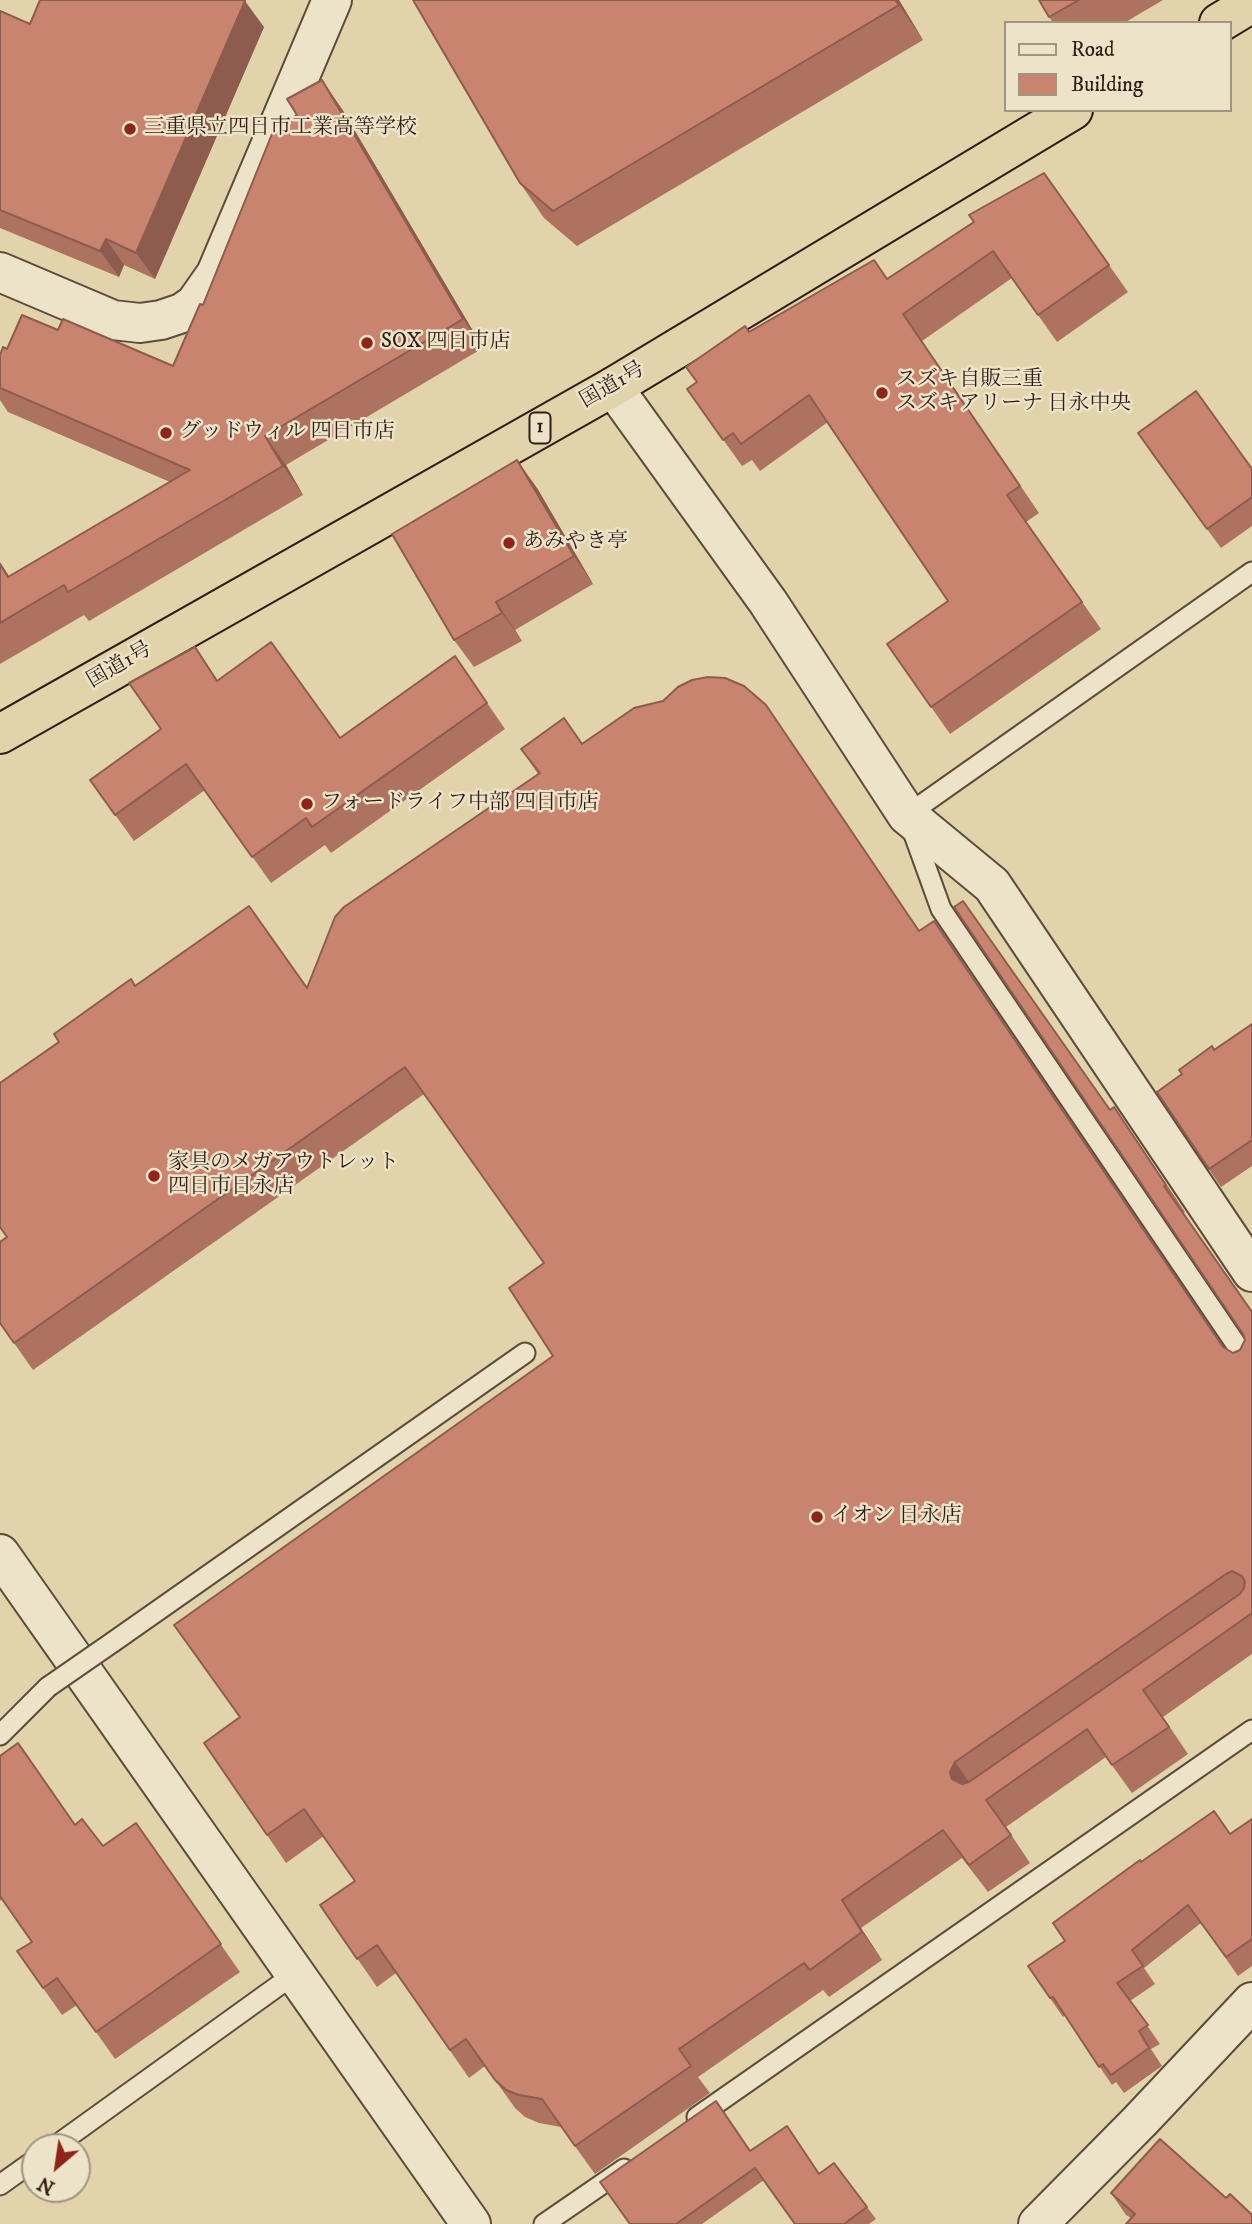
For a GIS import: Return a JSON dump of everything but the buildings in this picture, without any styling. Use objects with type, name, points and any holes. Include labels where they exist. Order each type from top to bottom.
[{"type":"highway","points":[[1222,21],[1252,3]]},
{"type":"highway","name":"国道1号","points":[[0,734],[613,387],[1070,112]]},
{"type":"street","points":[[0,272],[113,320],[140,323],[161,320],[182,313],[195,304],[216,274],[332,0]]},
{"type":"street","points":[[613,387],[768,602],[907,815],[992,885],[1250,1265]]},
{"type":"street","points":[[0,1554],[471,2224]]},
{"type":"street","points":[[1038,2224],[1252,2002]]},
{"type":"lane","points":[[1252,572],[907,815],[941,909],[1252,1368]]},
{"type":"lane","points":[[0,1735],[48,1687],[525,1353]]},
{"type":"lane","points":[[681,2128],[1252,1730]]},
{"type":"lane","points":[[73,2133],[296,1973]]},
{"type":"lane","points":[[544,2224],[635,2160]]},
{"type":"lane","points":[[0,2185],[21,2170]]},
{"type":"place","name":"三重県立四日市工業高等学校","points":[[130,129]]},
{"type":"place","name":"SOX 四日市店","points":[[367,343]]},
{"type":"place","name":"スズキ自販三重 スズキアリーナ 日永中央","points":[[882,393]]},
{"type":"place","name":"グッドウィル 四日市店","points":[[166,433]]},
{"type":"place","name":"あみやき亭","points":[[509,543]]},
{"type":"place","name":"フォードライフ中部 四日市店","points":[[307,804]]},
{"type":"place","name":"家具のメガアウトレット 四日市日永店","points":[[154,1176]]},
{"type":"place","name":"イオン 日永店","points":[[817,1517]]}]
